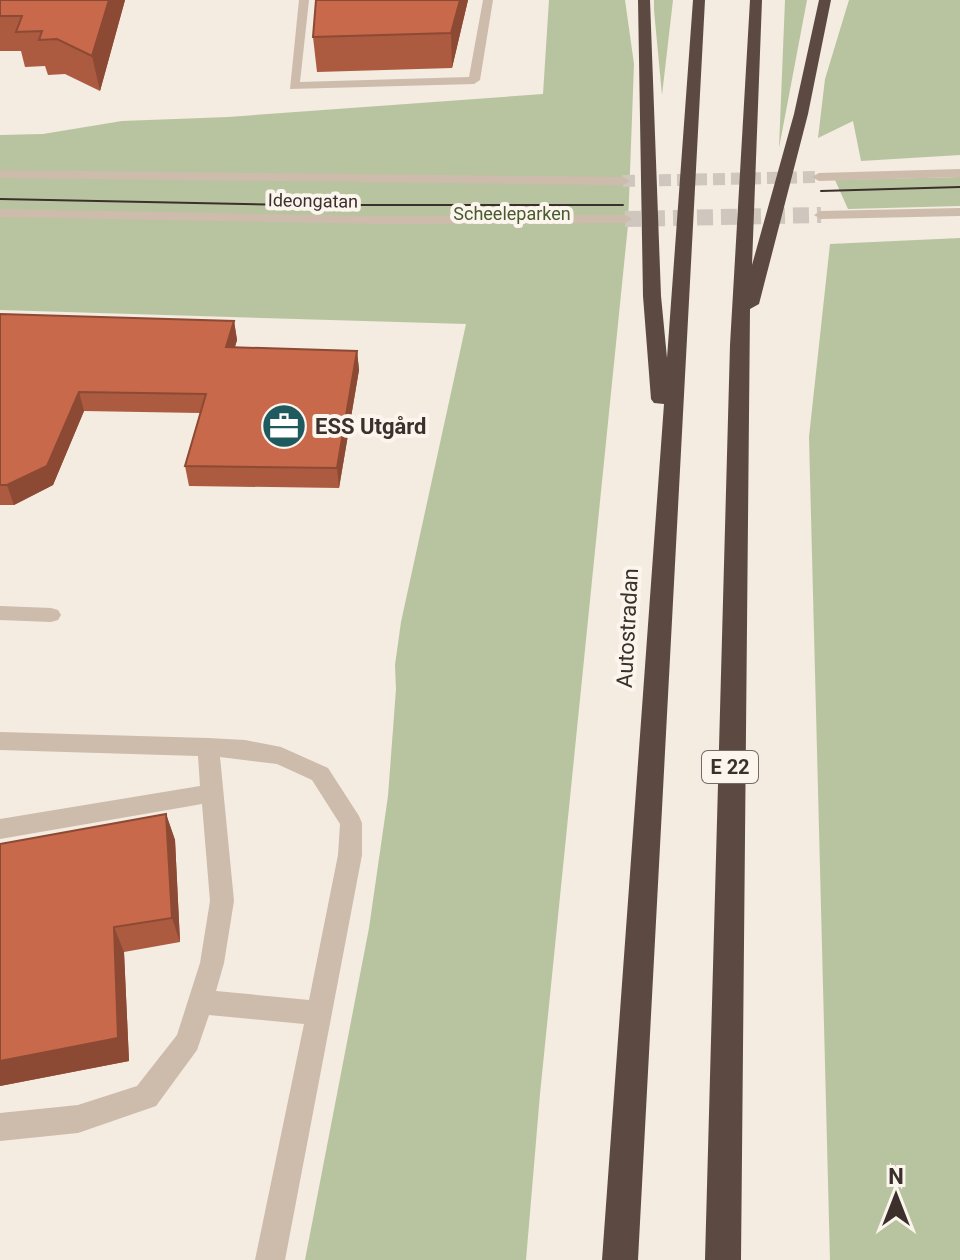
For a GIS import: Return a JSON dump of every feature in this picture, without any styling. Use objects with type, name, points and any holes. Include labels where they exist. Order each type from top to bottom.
[{"type":"highway","points":[[644,0],[652,296],[668,481]]},
{"type":"highway","name":"Autostradan","points":[[620,1260],[699,0]]},
{"type":"highway","name":"E 22","points":[[723,1260],[739,345],[756,0]]},
{"type":"highway","points":[[739,345],[801,114],[825,0]]},
{"type":"street","points":[[304,0],[294,86],[474,80],[488,0]]},
{"type":"street","points":[[819,177],[960,173]]},
{"type":"street","name":"Ideongatan","points":[[0,174],[623,181]]},
{"type":"street","points":[[821,215],[960,212]]},
{"type":"street","name":"Ideongatan","points":[[0,213],[383,220],[625,219]]},
{"type":"street","points":[[0,613],[51,615]]},
{"type":"street","points":[[0,741],[208,747],[245,749],[281,756],[320,774],[351,823],[350,855],[270,1260]]},
{"type":"street","points":[[0,1127],[78,1119],[146,1097],[188,1041],[212,963],[222,901],[208,747]]},
{"type":"street","points":[[0,829],[214,793]]},
{"type":"street","points":[[201,1002],[319,1013]]},
{"type":"green space","name":"Scheeleparken","points":[[549,0],[625,0],[634,64],[628,225],[526,1260],[305,1260],[369,928],[388,796],[395,665],[401,622],[466,324],[0,310],[0,135],[43,134],[122,121],[228,117],[543,94]]},
{"type":"green space","points":[[654,0],[673,0],[662,95],[654,10]]},
{"type":"green space","points":[[785,0],[807,0],[779,148]]},
{"type":"green space","points":[[849,0],[960,0],[960,155],[861,161],[853,121],[818,138],[825,79]]},
{"type":"green space","points":[[960,177],[960,206],[848,209],[835,180]]},
{"type":"green space","points":[[960,238],[960,1260],[830,1260],[809,437],[830,244]]},
{"type":"building","points":[[0,0],[109,0],[92,56],[57,39],[39,40],[42,31],[16,32],[22,16],[0,16]]},
{"type":"building","points":[[316,0],[460,0],[451,33],[313,37]]},
{"type":"building","points":[[0,314],[234,321],[226,347],[357,351],[337,468],[185,466],[206,394],[79,392],[47,466],[7,485],[0,485]]},
{"type":"building","points":[[166,814],[172,918],[114,927],[118,1038],[0,1061],[0,844]]},
{"type":"tunnel","points":[[623,181],[819,177]]},
{"type":"tunnel","points":[[625,219],[821,215]]},
{"type":"tram line","points":[[821,191],[960,187]]},
{"type":"tram line","points":[[0,199],[292,205],[623,205]]},
{"type":"place","name":"ESS Utgård","points":[[284,426]]}]
